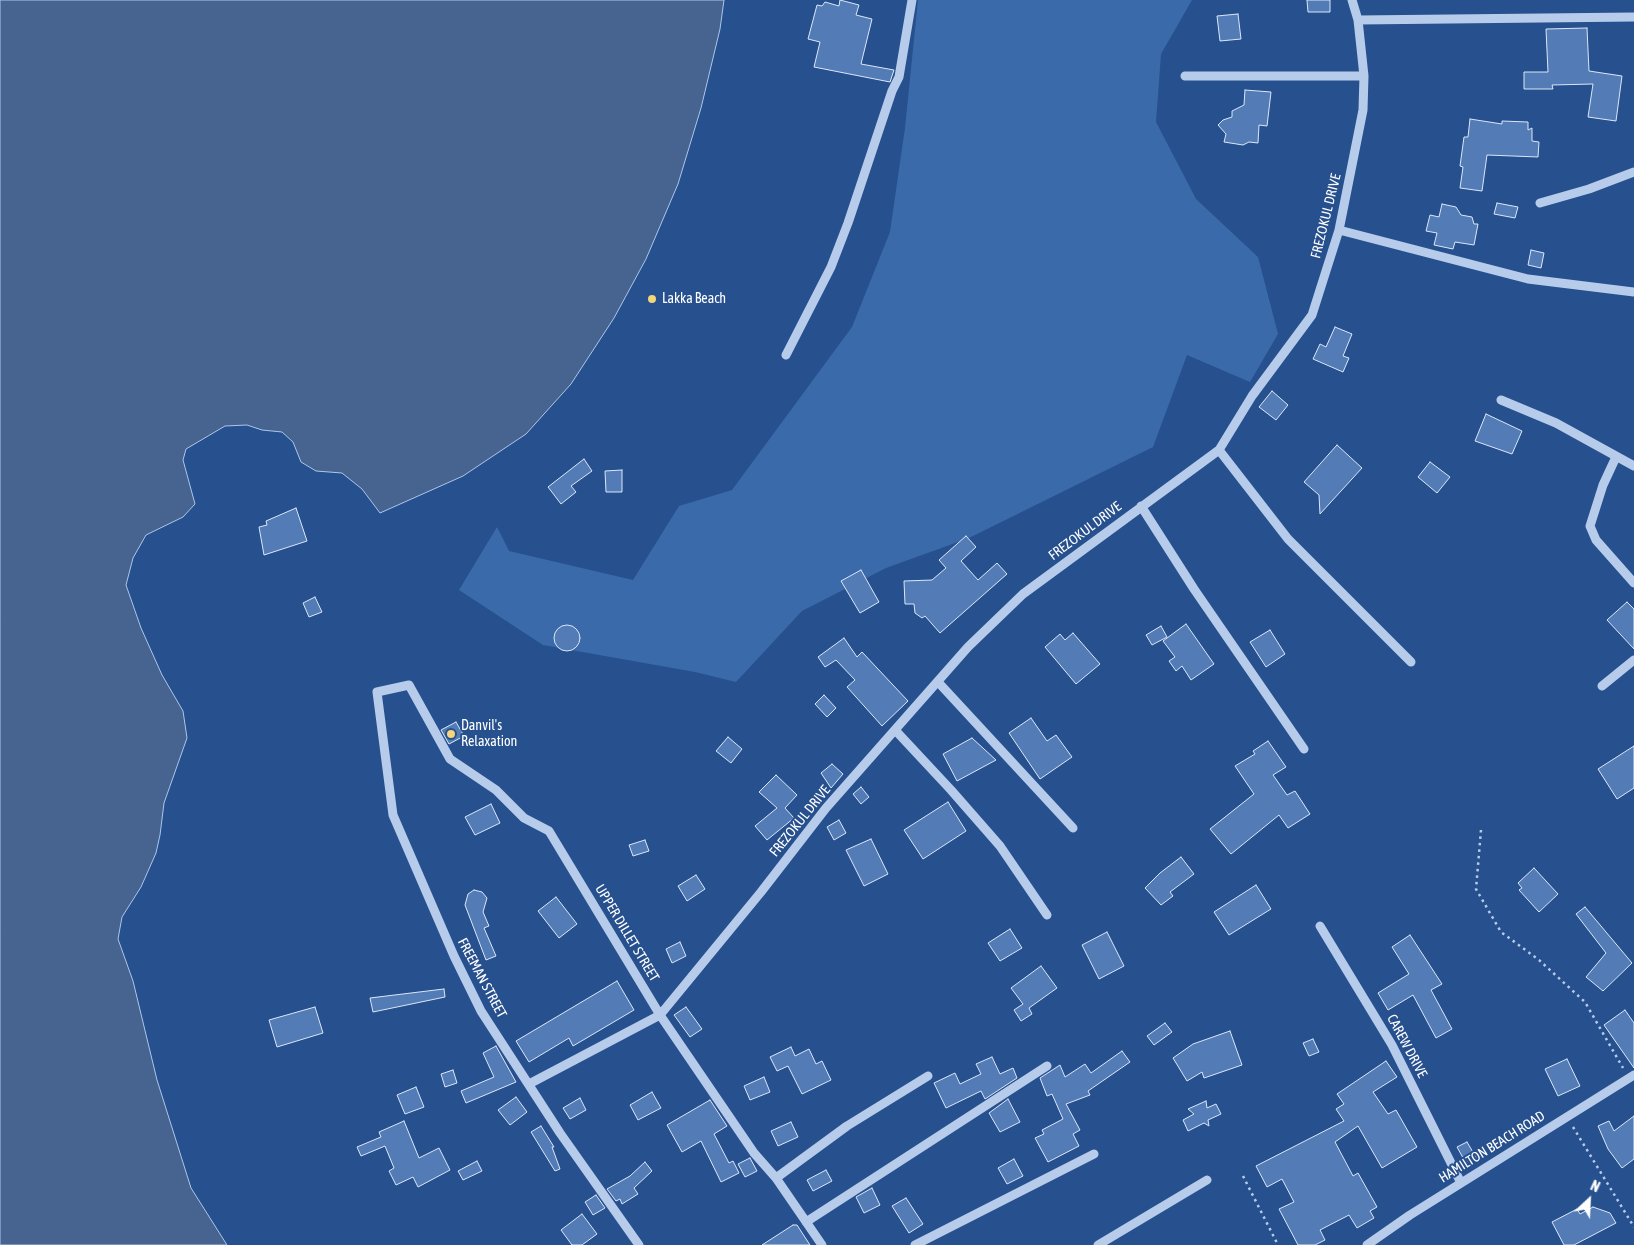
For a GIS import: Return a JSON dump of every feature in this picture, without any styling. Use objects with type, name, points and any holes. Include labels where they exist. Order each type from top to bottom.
[{"type":"street","points":[[786,355],[831,268],[848,223],[890,98],[899,77],[912,0]]},
{"type":"street","name":"FREZOKUL DRIVE","points":[[660,1015],[761,892],[826,808],[896,732],[968,647],[1023,594],[1219,450],[1252,396],[1312,315],[1339,230],[1363,110],[1364,76],[1358,20],[1352,0]]},
{"type":"street","points":[[1358,20],[1634,16]]},
{"type":"street","points":[[1185,76],[1364,76]]},
{"type":"street","points":[[1540,203],[1589,189],[1634,172]]},
{"type":"street","points":[[1339,230],[1528,279],[1634,292]]},
{"type":"street","points":[[1501,400],[1556,423],[1634,466]]},
{"type":"street","points":[[1219,450],[1288,539],[1411,662]]},
{"type":"street","points":[[1616,457],[1603,485],[1590,526],[1596,540],[1634,583]]},
{"type":"street","points":[[1141,506],[1194,589],[1304,749]]},
{"type":"street","points":[[1602,686],[1634,660]]},
{"type":"street","points":[[938,682],[1073,828]]},
{"type":"street","name":"UPPER DILLET STREET","points":[[377,692],[409,685],[450,759],[496,790],[524,818],[549,831],[660,1015],[754,1153],[776,1178],[822,1245]]},
{"type":"street","name":"FREEMAN STREET","points":[[377,692],[393,815],[454,956],[481,1011],[560,1133],[639,1245]]},
{"type":"street","points":[[896,732],[952,790],[1000,846],[1047,915]]},
{"type":"street","name":"CAREW DRIVE","points":[[1320,926],[1392,1045],[1461,1183]]},
{"type":"street","points":[[529,1084],[660,1015]]},
{"type":"street","points":[[806,1222],[1048,1066]]},
{"type":"street","points":[[776,1178],[846,1126],[928,1076]]},
{"type":"street","name":"HAMILTON BEACH ROAD","points":[[1367,1245],[1461,1183],[1632,1077]]},
{"type":"street","points":[[916,1245],[1094,1154]]},
{"type":"street","points":[[1098,1245],[1208,1180]]},
{"type":"path","points":[[1481,830],[1476,889],[1501,932],[1539,960],[1585,1002],[1632,1077]]},
{"type":"path","points":[[1567,1117],[1634,1227]]},
{"type":"path","points":[[1243,1176],[1278,1245]]},
{"type":"shaded area","points":[[0,0],[724,0],[720,29],[701,108],[678,184],[646,259],[614,318],[571,384],[526,434],[463,476],[380,513],[362,489],[342,473],[316,471],[301,462],[293,442],[282,432],[262,430],[247,425],[225,426],[186,449],[183,460],[195,504],[183,517],[146,535],[133,558],[126,585],[141,628],[162,675],[183,711],[187,738],[164,803],[156,853],[141,887],[122,917],[118,939],[133,981],[157,1080],[191,1188],[227,1245],[0,1245]]},
{"type":"shaded area","points":[[918,0],[1192,0],[1161,54],[1156,122],[1196,199],[1258,257],[1278,334],[1250,382],[1187,355],[1153,447],[969,538],[886,568],[802,611],[736,682],[695,672],[543,645],[459,590],[497,527],[509,551],[633,580],[679,506],[732,490],[852,327],[890,232],[905,128]]},
{"type":"building","points":[[840,0],[859,5],[856,15],[872,19],[861,64],[894,70],[890,82],[814,67],[820,42],[808,39],[817,5],[822,6],[825,2],[839,6]]},
{"type":"building","points":[[1307,0],[1330,0],[1330,12],[1308,12]]},
{"type":"building","points":[[1238,14],[1241,39],[1220,41],[1217,16]]},
{"type":"building","points":[[1587,28],[1589,71],[1622,76],[1616,121],[1588,117],[1593,84],[1552,85],[1553,89],[1524,89],[1524,72],[1548,72],[1546,29]]},
{"type":"building","points":[[1245,90],[1271,92],[1267,126],[1259,125],[1258,143],[1249,142],[1243,145],[1224,142],[1226,134],[1218,125],[1223,120],[1232,117],[1232,111],[1244,105]]},
{"type":"building","points":[[1470,119],[1502,124],[1502,121],[1528,122],[1528,130],[1532,128],[1532,141],[1539,142],[1538,157],[1487,155],[1482,191],[1460,188],[1463,167],[1460,166],[1464,137],[1468,137]]},
{"type":"building","points":[[1497,203],[1518,207],[1515,218],[1494,214]]},
{"type":"building","points":[[1442,204],[1456,207],[1461,215],[1472,217],[1474,224],[1478,224],[1474,245],[1455,242],[1453,249],[1434,245],[1437,233],[1426,231],[1430,215],[1439,217]]},
{"type":"building","points":[[1531,250],[1544,253],[1541,268],[1528,265]]},
{"type":"building","points":[[1335,327],[1352,334],[1343,356],[1349,358],[1343,372],[1313,359],[1320,344],[1326,347]]},
{"type":"building","points":[[1272,391],[1288,405],[1276,420],[1259,407]]},
{"type":"building","points":[[1486,414],[1522,431],[1512,454],[1475,441]]},
{"type":"building","points":[[1337,445],[1362,468],[1320,514],[1319,495],[1304,482]]},
{"type":"building","points":[[584,459],[592,471],[571,486],[576,492],[561,504],[548,487]]},
{"type":"building","points":[[1430,462],[1450,477],[1437,493],[1418,477]]},
{"type":"building","points":[[622,470],[622,492],[606,492],[605,471]]},
{"type":"building","points":[[296,508],[307,541],[264,555],[259,527],[267,525],[266,521]]},
{"type":"building","points":[[966,536],[976,547],[961,561],[978,580],[997,563],[1007,574],[940,633],[925,616],[922,618],[915,613],[914,604],[905,604],[904,581],[932,580],[946,568],[939,560]]},
{"type":"building","points":[[861,570],[879,602],[860,613],[841,581]]},
{"type":"building","points":[[315,597],[322,612],[309,617],[303,603]]},
{"type":"building","points":[[1627,602],[1634,609],[1634,649],[1607,620]]},
{"type":"building","points":[[1186,624],[1214,664],[1191,680],[1182,666],[1176,671],[1169,661],[1175,657],[1163,641]]},
{"type":"building","points":[[567,625],[576,629],[580,638],[576,647],[567,651],[558,647],[554,638],[558,629]]},
{"type":"building","points":[[1161,626],[1167,637],[1152,645],[1146,635]]},
{"type":"building","points":[[1270,630],[1285,654],[1266,667],[1250,642]]},
{"type":"building","points":[[1073,633],[1100,664],[1076,684],[1045,647],[1060,634],[1065,640]]},
{"type":"building","points":[[844,638],[857,657],[862,652],[908,701],[882,726],[847,687],[855,680],[836,660],[825,667],[818,657]]},
{"type":"building","points":[[824,695],[836,708],[827,717],[815,704]]},
{"type":"building","points":[[1031,718],[1047,741],[1056,735],[1072,757],[1040,779],[1009,733]]},
{"type":"building","name":"Danvil's Relaxation","points":[[456,722],[464,736],[449,744],[441,730]]},
{"type":"building","points":[[728,737],[742,749],[731,763],[716,751]]},
{"type":"building","points":[[972,738],[996,760],[957,781],[943,754]]},
{"type":"building","points":[[1268,741],[1286,767],[1273,775],[1287,795],[1295,791],[1310,814],[1288,828],[1279,815],[1231,854],[1210,829],[1254,794],[1235,766],[1255,754],[1253,751]]},
{"type":"building","points":[[1634,746],[1634,788],[1617,799],[1598,769]]},
{"type":"building","points":[[832,764],[843,774],[831,788],[821,773]]},
{"type":"building","points":[[776,775],[797,795],[785,808],[794,818],[767,840],[755,826],[777,808],[759,792]]},
{"type":"building","points":[[861,787],[869,797],[861,804],[853,794]]},
{"type":"building","points":[[948,802],[966,831],[923,859],[904,830]]},
{"type":"building","points":[[491,804],[500,823],[475,835],[465,817]]},
{"type":"building","points":[[839,820],[846,833],[834,840],[827,827]]},
{"type":"building","points":[[871,839],[888,874],[864,886],[846,850]]},
{"type":"building","points":[[645,840],[649,851],[633,856],[629,845]]},
{"type":"building","points":[[1181,857],[1194,874],[1170,892],[1173,896],[1161,905],[1145,888],[1160,873]]},
{"type":"building","points":[[1534,868],[1558,894],[1539,912],[1519,890],[1522,888],[1518,883]]},
{"type":"building","points":[[696,875],[705,889],[687,901],[678,886]]},
{"type":"building","points":[[1256,885],[1271,909],[1229,935],[1214,912]]},
{"type":"building","points":[[474,890],[482,892],[487,898],[483,912],[489,926],[484,928],[496,956],[486,960],[465,905],[468,894]]},
{"type":"building","points":[[556,897],[577,924],[559,938],[538,911]]},
{"type":"building","points":[[1585,907],[1632,963],[1603,991],[1586,977],[1606,953],[1576,914]]},
{"type":"building","points":[[1010,929],[1022,948],[1000,961],[988,943]]},
{"type":"building","points":[[1107,932],[1124,966],[1099,979],[1082,945]]},
{"type":"building","points":[[1410,935],[1442,984],[1431,990],[1452,1029],[1436,1038],[1413,995],[1388,1010],[1378,993],[1409,974],[1392,947]]},
{"type":"building","points":[[680,942],[686,956],[672,963],[666,949]]},
{"type":"building","points":[[1041,966],[1057,988],[1029,1008],[1032,1014],[1021,1021],[1014,1010],[1023,1004],[1011,988]]},
{"type":"building","points":[[617,981],[634,1010],[573,1046],[569,1038],[529,1062],[516,1041]]},
{"type":"building","points":[[444,989],[445,997],[373,1012],[370,998]]},
{"type":"building","points":[[315,1007],[323,1033],[277,1047],[269,1020]]},
{"type":"building","points":[[686,1007],[702,1029],[690,1037],[674,1015]]},
{"type":"building","points":[[1625,1010],[1634,1023],[1634,1068],[1604,1025]]},
{"type":"building","points":[[1165,1023],[1172,1032],[1154,1045],[1147,1036]]},
{"type":"building","points":[[1230,1031],[1242,1065],[1204,1078],[1202,1072],[1187,1081],[1173,1058],[1193,1044]]},
{"type":"building","points":[[1313,1039],[1319,1052],[1309,1056],[1303,1043]]},
{"type":"building","points":[[496,1046],[516,1082],[466,1103],[461,1091],[494,1077],[483,1053]]},
{"type":"building","points":[[791,1047],[795,1056],[809,1049],[816,1064],[822,1061],[831,1080],[802,1094],[788,1066],[777,1071],[770,1057]]},
{"type":"building","points":[[1122,1051],[1130,1062],[1088,1091],[1090,1095],[1066,1104],[1080,1130],[1073,1134],[1079,1146],[1048,1162],[1035,1138],[1044,1134],[1042,1130],[1063,1119],[1052,1094],[1047,1096],[1040,1078],[1060,1065],[1065,1077],[1085,1064],[1091,1073]]},
{"type":"building","points":[[992,1057],[1000,1074],[1013,1068],[1017,1078],[985,1099],[981,1091],[946,1108],[934,1083],[955,1073],[960,1084],[981,1074],[976,1064]]},
{"type":"building","points":[[1567,1059],[1580,1086],[1558,1096],[1545,1069]]},
{"type":"building","points":[[1386,1061],[1397,1077],[1373,1092],[1388,1114],[1396,1110],[1417,1147],[1382,1168],[1358,1126],[1335,1142],[1353,1176],[1358,1173],[1377,1207],[1370,1211],[1374,1218],[1357,1228],[1349,1215],[1320,1230],[1325,1240],[1315,1245],[1298,1245],[1279,1209],[1294,1202],[1282,1179],[1267,1187],[1256,1166],[1344,1121],[1336,1109],[1344,1104],[1337,1094]]},
{"type":"building","points":[[453,1070],[457,1083],[445,1087],[441,1074]]},
{"type":"building","points":[[764,1077],[770,1092],[750,1100],[744,1086]]},
{"type":"building","points":[[416,1087],[424,1107],[405,1114],[397,1095]]},
{"type":"building","points":[[652,1092],[661,1108],[638,1120],[630,1105]]},
{"type":"building","points":[[516,1097],[527,1112],[510,1125],[498,1110]]},
{"type":"building","points":[[580,1098],[586,1110],[570,1119],[563,1108]]},
{"type":"building","points":[[1008,1099],[1020,1122],[1000,1132],[989,1113]]},
{"type":"building","points":[[710,1100],[727,1126],[714,1134],[729,1163],[733,1161],[739,1173],[721,1182],[701,1141],[682,1152],[667,1125]]},
{"type":"building","points":[[1206,1101],[1207,1108],[1216,1104],[1221,1114],[1208,1120],[1209,1126],[1204,1123],[1188,1131],[1183,1120],[1194,1114],[1188,1109]]},
{"type":"building","points":[[1634,1116],[1634,1159],[1622,1168],[1608,1149],[1598,1126],[1609,1121],[1614,1131]]},
{"type":"building","points":[[404,1121],[419,1158],[439,1148],[450,1170],[418,1187],[413,1177],[396,1185],[389,1171],[394,1168],[385,1146],[361,1156],[357,1147],[381,1137],[379,1132]]},
{"type":"building","points":[[791,1122],[798,1137],[778,1146],[771,1131]]},
{"type":"building","points":[[541,1126],[554,1147],[552,1147],[560,1169],[555,1171],[531,1132]]},
{"type":"building","points":[[1467,1142],[1477,1159],[1467,1165],[1457,1147]]},
{"type":"building","points":[[750,1158],[757,1171],[745,1177],[738,1164]]},
{"type":"building","points":[[1014,1159],[1023,1176],[1007,1184],[998,1168]]},
{"type":"building","points":[[477,1161],[482,1171],[463,1180],[458,1171]]},
{"type":"building","points":[[645,1162],[652,1171],[634,1188],[638,1194],[622,1204],[620,1199],[616,1201],[607,1189],[630,1176]]},
{"type":"building","points":[[826,1170],[832,1181],[813,1191],[807,1180]]},
{"type":"building","points":[[872,1188],[880,1205],[864,1213],[856,1197]]},
{"type":"building","points":[[596,1195],[605,1208],[593,1215],[585,1202]]},
{"type":"building","points":[[906,1198],[923,1224],[909,1233],[892,1206]]},
{"type":"building","points":[[1593,1207],[1610,1213],[1616,1223],[1574,1245],[1564,1245],[1552,1222],[1577,1209],[1580,1214]]},
{"type":"building","points":[[582,1214],[597,1234],[582,1245],[572,1245],[561,1230]]},
{"type":"building","points":[[793,1225],[797,1225],[810,1245],[762,1245]]},
{"type":"place","name":"Lakka Beach","points":[[652,299]]},
{"type":"place","name":"Danvil's Relaxation","points":[[451,734]]}]
